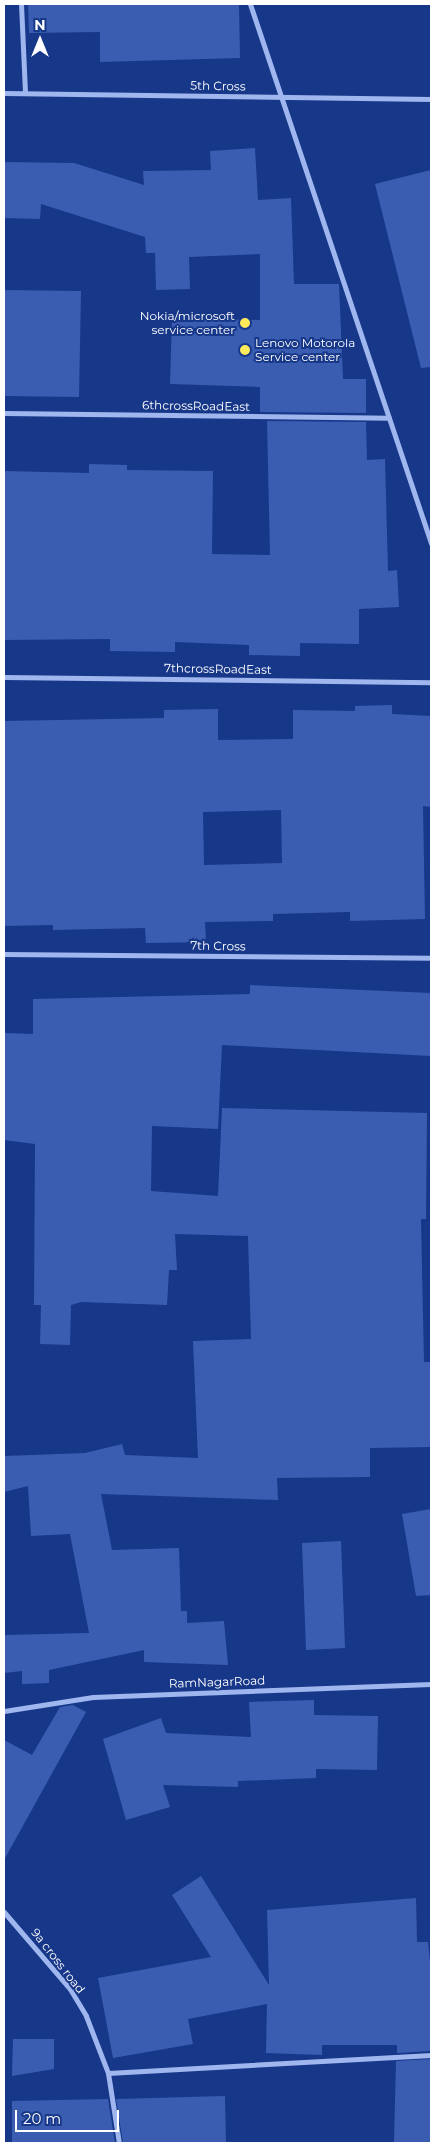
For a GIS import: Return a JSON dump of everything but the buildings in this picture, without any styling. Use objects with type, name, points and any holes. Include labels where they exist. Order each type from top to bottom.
[{"type":"street","points":[[21,4],[25,93]]},
{"type":"street","points":[[250,4],[431,543]]},
{"type":"street","name":"5th Cross","points":[[4,93],[431,99]]},
{"type":"street","name":"6thcrossRoadEast","points":[[4,414],[389,418]]},
{"type":"street","name":"7thcrossRoadEast","points":[[4,677],[431,682]]},
{"type":"street","name":"7th Cross","points":[[4,954],[431,958]]},
{"type":"street","name":"RamNagarRoad","points":[[4,1711],[93,1697],[431,1684]]},
{"type":"street","name":"9a cross road","points":[[4,1912],[70,1989],[108,2074],[119,2143]]},
{"type":"street","points":[[108,2074],[431,2056]]},
{"type":"place","name":"Nokia/microsoft service center","points":[[245,323]]},
{"type":"place","name":"Lenovo Motorola Service center","points":[[245,350]]}]
